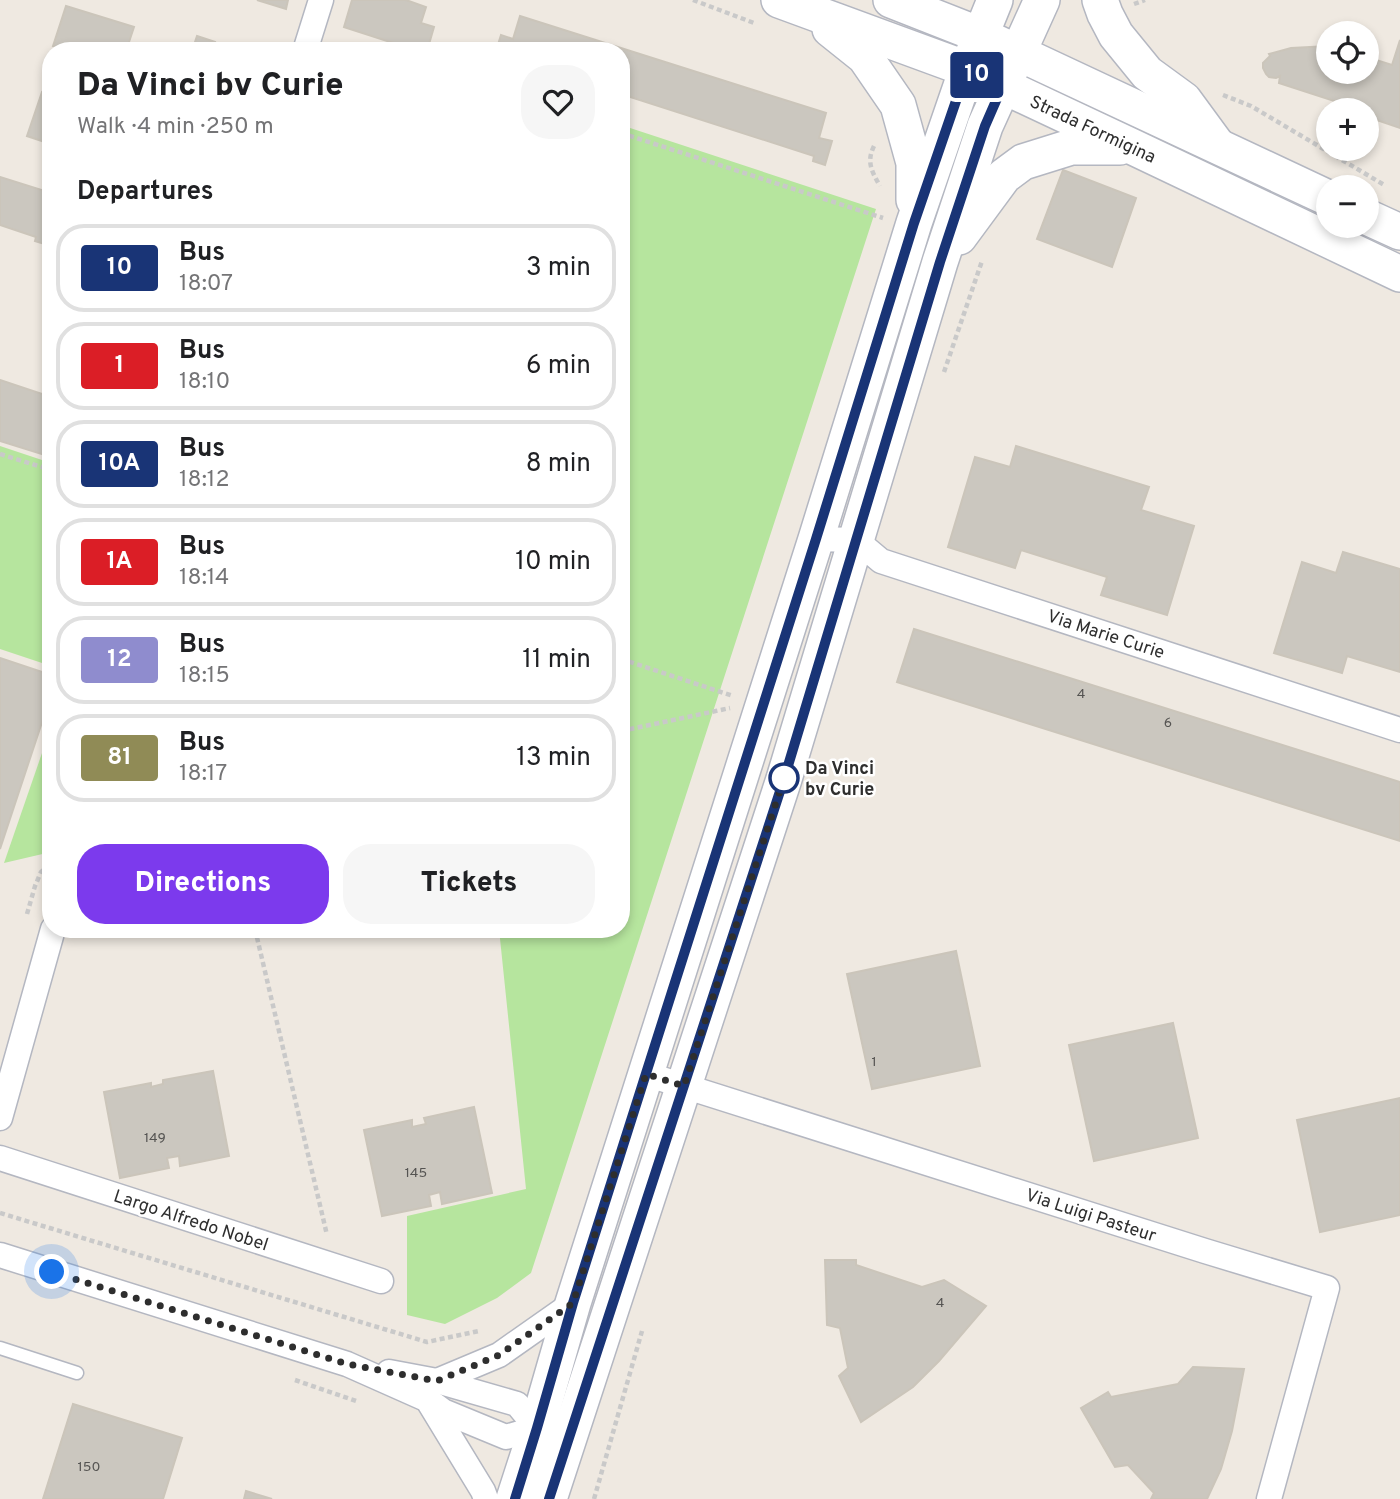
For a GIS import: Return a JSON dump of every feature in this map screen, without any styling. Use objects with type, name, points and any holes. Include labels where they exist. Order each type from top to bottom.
[{"type":"street","points":[[308,42],[321,0]]},
{"type":"street","name":"Strada Formigina","points":[[891,0],[980,35],[1316,192]]},
{"type":"street","points":[[899,220],[995,0]]},
{"type":"street","points":[[553,1486],[784,779],[940,262],[985,126],[1042,0]]},
{"type":"street","points":[[1100,0],[1116,35],[1147,73],[1184,100],[1220,148]]},
{"type":"street","points":[[514,1499],[573,1303],[816,539],[914,163],[898,105],[865,57],[781,11]]},
{"type":"street","name":"Strada Formigina","points":[[781,11],[967,69],[1400,274]]},
{"type":"street","points":[[940,262],[1004,176],[1023,162],[1071,147],[1133,146]]},
{"type":"street","points":[[1379,222],[1400,232]]},
{"type":"street","points":[[816,539],[856,540]]},
{"type":"street","name":"Via Marie Curie","points":[[856,540],[881,561],[1400,730]]},
{"type":"street","points":[[0,1118],[50,938]]},
{"type":"street","name":"Via Luigi Pasteur","points":[[646,1074],[1327,1288],[1269,1499]]},
{"type":"street","name":"Largo Alfredo Nobel","points":[[0,1158],[381,1281]]},
{"type":"street","points":[[0,1255],[433,1390],[517,1404],[537,1428],[553,1486]]},
{"type":"street","points":[[433,1390],[499,1355],[573,1303]]},
{"type":"street","points":[[433,1390],[443,1411],[506,1437],[537,1428]]},
{"type":"street","points":[[433,1390],[485,1499]]},
{"type":"lane","points":[[0,1348],[77,1373]]},
{"type":"path","points":[[693,0],[781,11]]},
{"type":"path","points":[[1217,93],[1251,106],[1388,188]]},
{"type":"path","points":[[630,136],[899,220]]},
{"type":"path","points":[[943,376],[983,257]]},
{"type":"path","points":[[0,454],[42,467]]},
{"type":"path","points":[[630,662],[734,696]]},
{"type":"path","points":[[630,729],[730,708]]},
{"type":"path","points":[[257,938],[335,1266]]},
{"type":"path","points":[[0,1213],[427,1342],[480,1331]]},
{"type":"path","points":[[594,1499],[642,1329]]},
{"type":"path","points":[[291,1379],[356,1401]]},
{"type":"green space","points":[[630,128],[876,209],[531,1273],[497,1298],[445,1324],[407,1315],[407,1216],[526,1189],[500,938],[630,938]]},
{"type":"green space","points":[[0,446],[42,460],[42,663],[0,649]]},
{"type":"green space","points":[[42,753],[42,854],[4,863]]},
{"type":"building","points":[[257,0],[288,0],[286,9]]},
{"type":"building","points":[[352,0],[406,0],[426,7],[421,23],[434,27],[430,42],[390,42],[344,27]]},
{"type":"building","points":[[66,6],[134,27],[129,42],[54,42]]},
{"type":"building","points":[[520,16],[602,42],[499,42],[501,35],[513,39]]},
{"type":"building","points":[[197,36],[215,42],[195,42]]},
{"type":"building","points":[[1400,40],[1400,128],[1379,121],[1379,98],[1325,98],[1279,83],[1280,76],[1269,77],[1263,68],[1269,54],[1291,48],[1316,47],[1316,84],[1379,84],[1379,61],[1392,65]]},
{"type":"building","points":[[630,51],[826,113],[819,138],[832,141],[825,165],[813,161],[814,156],[630,97]]},
{"type":"building","points":[[42,92],[42,141],[27,136]]},
{"type":"building","points":[[1063,170],[1136,198],[1112,267],[1037,239]]},
{"type":"building","points":[[0,177],[42,190],[42,243],[35,241],[36,237],[0,225]]},
{"type":"building","points":[[0,380],[42,394],[42,454],[0,441]]},
{"type":"building","points":[[1016,446],[1149,487],[1141,510],[1194,526],[1167,615],[1101,595],[1107,577],[1021,550],[1015,568],[948,547],[975,457],[1010,467]]},
{"type":"building","points":[[1343,552],[1400,569],[1400,672],[1347,656],[1342,673],[1274,653],[1302,562],[1336,573]]},
{"type":"building","points":[[914,629],[1400,782],[1400,841],[897,682]]},
{"type":"building","points":[[0,658],[42,672],[42,722],[0,849]]},
{"type":"building","points":[[956,951],[980,1066],[872,1089],[847,974]]},
{"type":"building","points":[[1173,1023],[1198,1138],[1094,1161],[1069,1045]]},
{"type":"building","points":[[213,1071],[229,1156],[180,1166],[179,1156],[167,1158],[169,1168],[120,1178],[104,1092],[151,1083],[151,1087],[163,1084],[163,1080]]},
{"type":"building","points":[[1400,1098],[1400,1215],[1320,1232],[1297,1120]]},
{"type":"building","points":[[474,1107],[492,1193],[442,1204],[440,1192],[429,1195],[431,1206],[382,1216],[364,1130],[412,1120],[412,1127],[426,1124],[424,1118]]},
{"type":"building","points":[[825,1260],[856,1260],[856,1265],[922,1287],[944,1280],[986,1306],[913,1387],[861,1422],[839,1376],[848,1368],[840,1328],[827,1325]]},
{"type":"building","points":[[1193,1367],[1244,1369],[1232,1431],[1221,1469],[1207,1499],[1151,1499],[1154,1493],[1128,1465],[1115,1467],[1081,1408],[1108,1392],[1111,1397],[1178,1384]]},
{"type":"building","points":[[73,1404],[182,1438],[163,1499],[43,1499]]},
{"type":"building","points":[[246,1491],[272,1499],[244,1499]]},
{"type":"bus line","name":"10","points":[[515,1499],[573,1303],[914,223],[967,69],[1002,87],[985,126],[940,262],[784,779],[549,1499]]},
{"type":"place","name":"Da Vinci bv Curie","points":[[784,778]]},
{"type":"route","points":[[52,1272],[347,1364],[437,1381],[499,1355],[573,1303],[646,1074],[684,1086],[784,778]]}]
